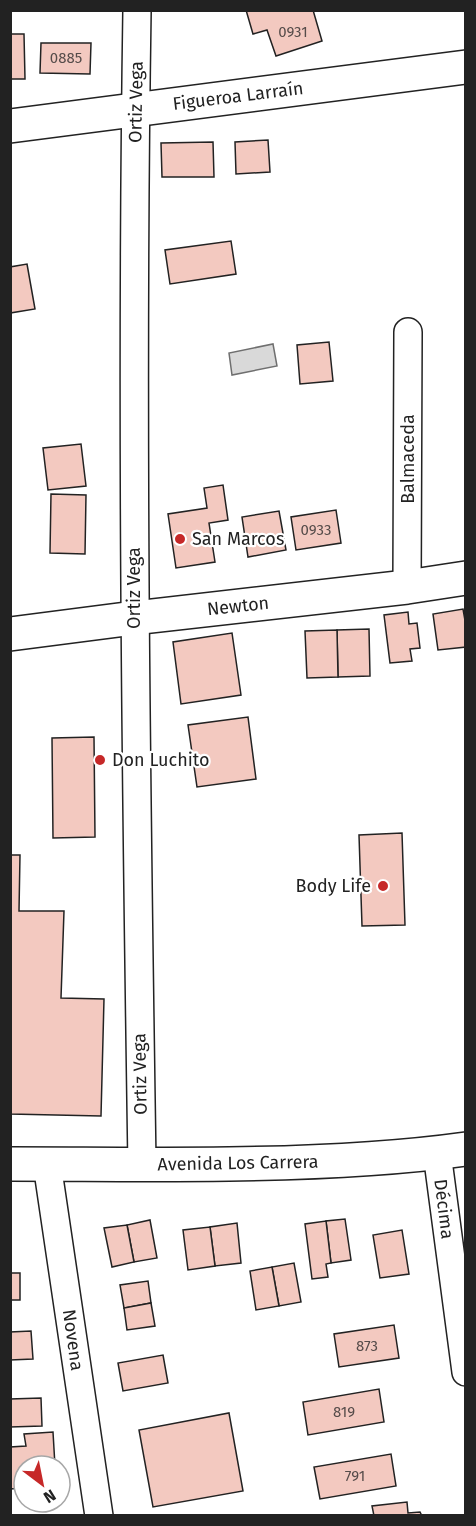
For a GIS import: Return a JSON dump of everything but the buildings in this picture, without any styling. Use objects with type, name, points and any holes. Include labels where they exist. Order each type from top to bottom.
[{"type":"street","name":"Ortiz Vega","points":[[137,10],[134,618],[142,1165]]},
{"type":"street","name":"Figueroa Larraín","points":[[10,126],[465,68]]},
{"type":"street","name":"Balmaceda","points":[[407,587],[408,332]]},
{"type":"street","name":"Newton","points":[[10,634],[407,587],[465,578]]},
{"type":"street","name":"Avenida Los Carrera","points":[[10,1164],[142,1165],[351,1161],[451,1151]]},
{"type":"street","name":"Décima","points":[[451,1151],[465,1371]]},
{"type":"street","name":"Novena","points":[[47,1164],[99,1515]]},
{"type":"shaded area","points":[[273,344],[277,366],[232,375],[229,353]]},
{"type":"place","name":"San Marcos","points":[[180,539]]},
{"type":"place","name":"Don Luchito","points":[[100,760]]},
{"type":"place","name":"Body Life","points":[[383,886]]}]
